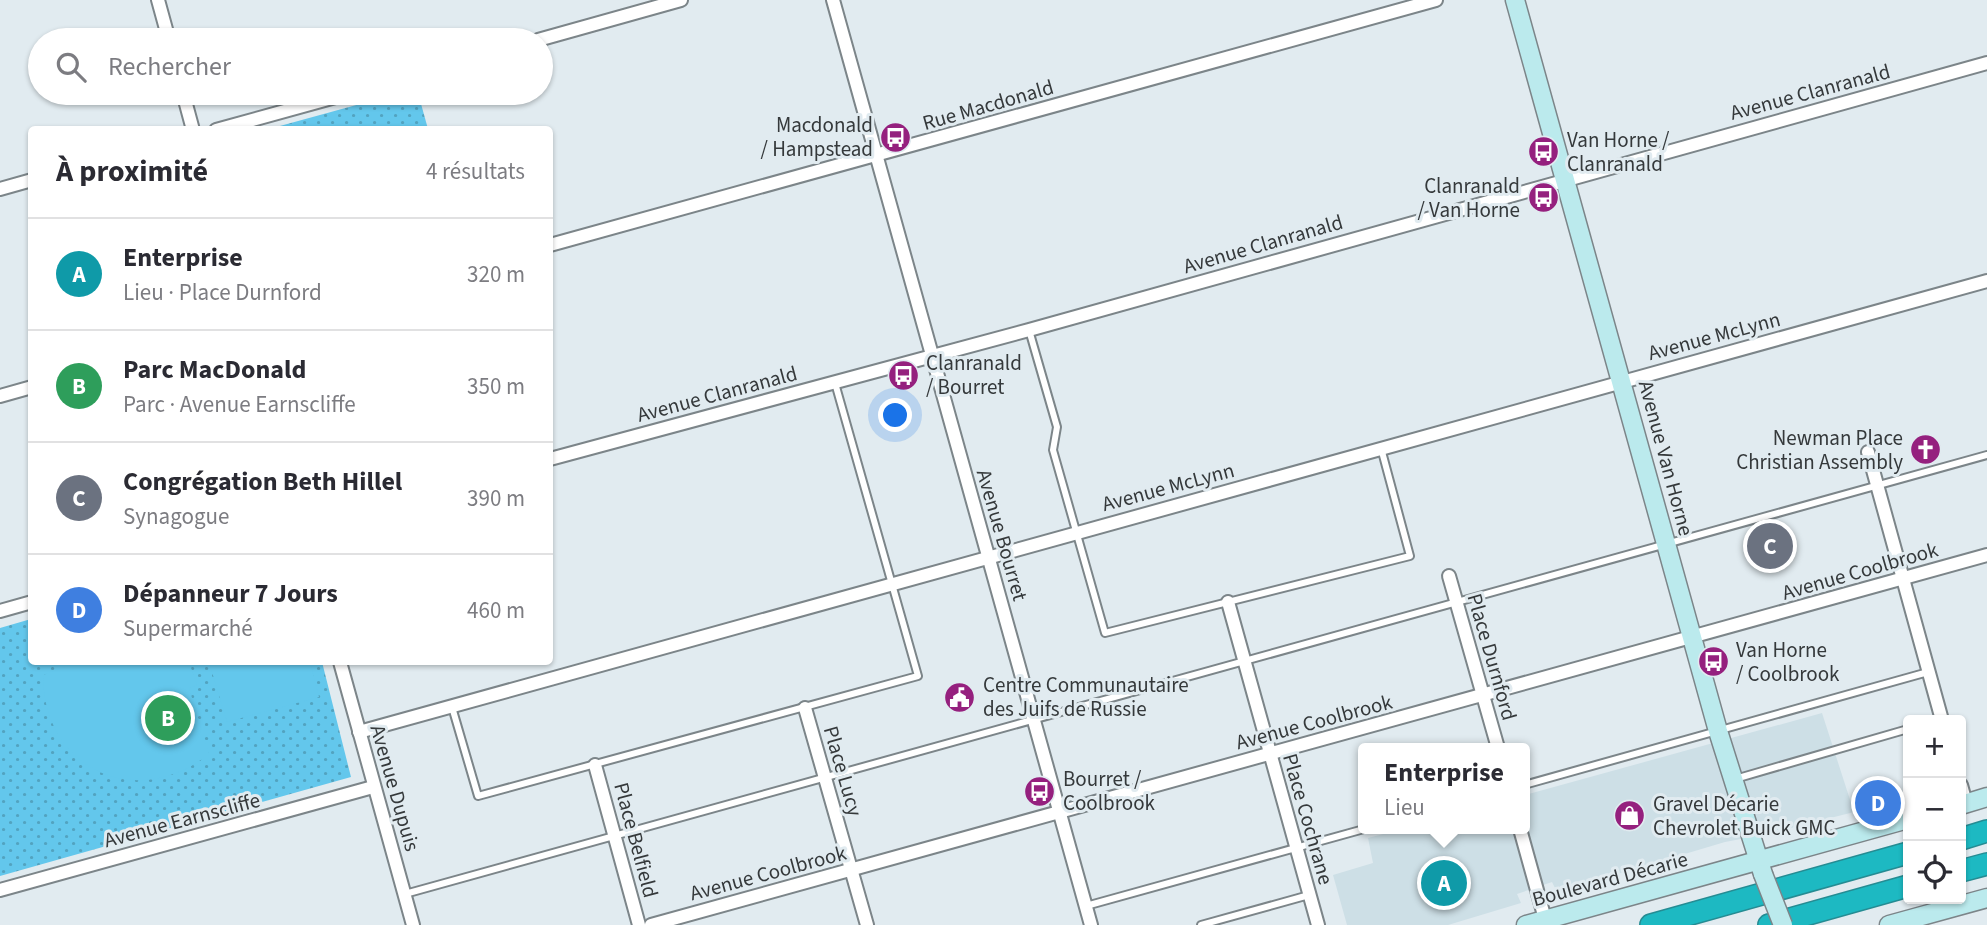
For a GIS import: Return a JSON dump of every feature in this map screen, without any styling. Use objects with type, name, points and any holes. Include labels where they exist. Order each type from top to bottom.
[{"type":"highway","points":[[1966,837],[1987,831]]},
{"type":"highway","points":[[1651,925],[1903,854]]},
{"type":"highway","points":[[1966,870],[1987,864]]},
{"type":"highway","points":[[1769,925],[1903,887]]},
{"type":"main road","name":"Avenue Van Horne","points":[[1515,0],[1718,732],[1760,868],[1783,925]]},
{"type":"main road","points":[[1966,803],[1987,797]]},
{"type":"main road","name":"Boulevard Décarie","points":[[1526,925],[1760,868],[1903,821]]},
{"type":"main road","points":[[1889,925],[1987,898]]},
{"type":"street","points":[[158,0],[166,28]]},
{"type":"street","points":[[553,36],[681,0]]},
{"type":"street","name":"Avenue Bourret","points":[[833,0],[1091,925]]},
{"type":"street","name":"Rue Macdonald","points":[[553,244],[1436,0]]},
{"type":"street","name":"Avenue Clanranald","points":[[553,458],[1028,330],[1987,63]]},
{"type":"street","points":[[186,105],[192,126]]},
{"type":"street","points":[[230,126],[307,105]]},
{"type":"street","points":[[0,189],[28,181]]},
{"type":"street","name":"Avenue McLynn","points":[[359,733],[1987,281]]},
{"type":"street","points":[[0,396],[28,388]]},
{"type":"street","points":[[1868,452],[1940,715]]},
{"type":"street","name":"Avenue Coolbrook","points":[[651,925],[1987,555]]},
{"type":"street","name":"Place Durnford","points":[[1449,576],[1497,743]]},
{"type":"street","name":"Place Cochrane","points":[[1228,602],[1318,925]]},
{"type":"street","points":[[0,611],[28,603]]},
{"type":"street","name":"Avenue Dupuis","points":[[341,665],[413,925]]},
{"type":"street","name":"Place Lucy","points":[[806,708],[867,925]]},
{"type":"street","name":"Place Belfield","points":[[596,765],[639,925]]},
{"type":"street","name":"Avenue Earnscliffe","points":[[0,890],[373,787]]},
{"type":"street","points":[[1521,834],[1545,919]]},
{"type":"lane","points":[[1028,330],[1057,426],[1053,450],[1105,633],[1410,556],[1381,448]]},
{"type":"lane","points":[[452,707],[478,796],[918,676],[834,381]]},
{"type":"lane","points":[[405,894],[1987,456]]},
{"type":"lane","points":[[1530,783],[1928,672]]},
{"type":"lane","points":[[1733,780],[1903,730]]},
{"type":"lane","points":[[1086,906],[1358,830]]},
{"type":"lane","points":[[1201,925],[1309,895]]},
{"type":"shaded area","points":[[356,105],[421,105],[427,126],[280,126]]},
{"type":"shaded area","points":[[28,620],[28,665],[323,665],[351,777],[0,876],[0,628]]},
{"type":"shaded area","points":[[70,665],[190,665],[197,685],[189,688],[209,754],[181,771],[152,779],[124,779],[99,772],[76,757],[59,735],[47,708],[43,675]]},
{"type":"shaded area","points":[[210,665],[311,665],[319,697],[227,722]]},
{"type":"shaded area","points":[[1822,713],[1854,812],[1725,842],[1557,892],[1552,882],[1517,894],[1521,903],[1448,925],[1347,925],[1333,875],[1373,863],[1368,838],[1383,834],[1530,834],[1530,794]]},
{"type":"place","name":"Macdonald / Hampstead","points":[[896,137]]},
{"type":"place","name":"Van Horne / Clanranald","points":[[1544,152]]},
{"type":"place","name":"Clanranald / Van Horne","points":[[1543,198]]},
{"type":"place","name":"Clanranald / Bourret","points":[[903,375]]},
{"type":"place","name":"Newman Place Christian Assembly","points":[[1926,450]]},
{"type":"place","name":"Congrégation Beth Hillel","points":[[1770,546]]},
{"type":"place","name":"Van Horne / Coolbrook","points":[[1713,662]]},
{"type":"place","name":"Centre Communautaire des Juifs de Russie","points":[[960,697]]},
{"type":"place","name":"Parc MacDonald","points":[[168,718]]},
{"type":"place","name":"Bourret / Coolbrook","points":[[1040,791]]},
{"type":"place","name":"Dépanneur 7 Jours","points":[[1878,803]]},
{"type":"place","name":"Gravel Décarie Chevrolet Buick GMC","points":[[1630,816]]},
{"type":"place","name":"Enterprise","points":[[1444,883]]}]
